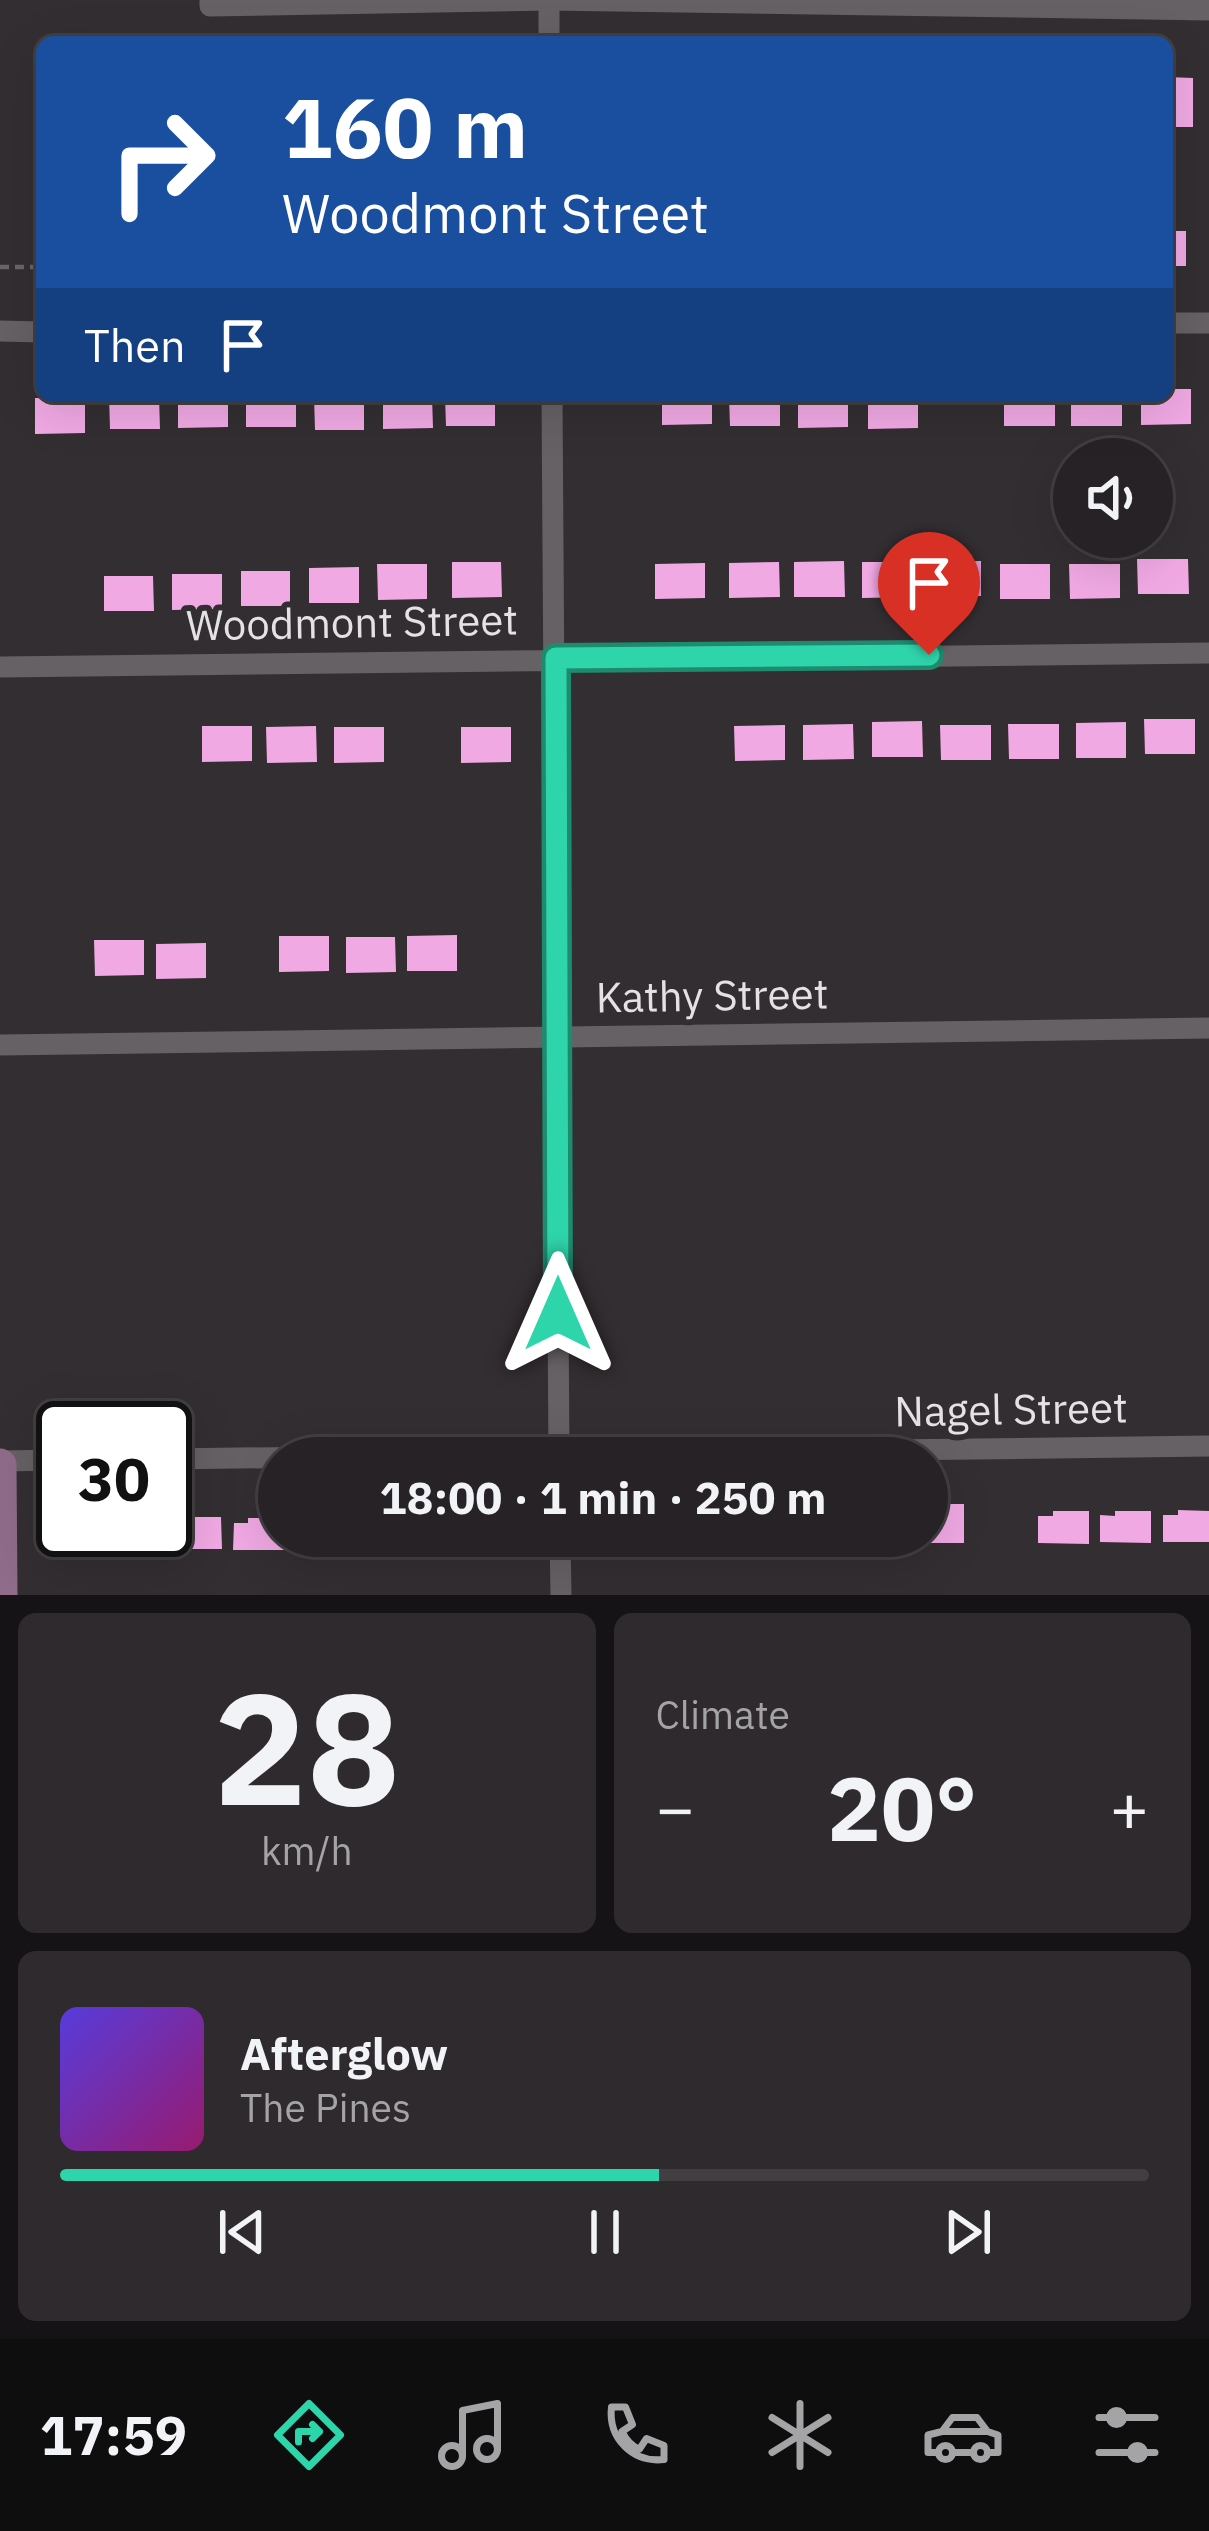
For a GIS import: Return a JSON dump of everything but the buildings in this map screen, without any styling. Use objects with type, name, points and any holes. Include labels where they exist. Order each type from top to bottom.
[{"type":"main road","points":[[0,1463],[1,1595]]},
{"type":"street","points":[[549,0],[549,36]]},
{"type":"street","points":[[210,3],[549,0],[1209,10]]},
{"type":"street","points":[[1173,323],[1209,323]]},
{"type":"street","points":[[0,331],[36,332]]},
{"type":"street","points":[[552,402],[559,1437]]},
{"type":"street","name":"Woodmont Street","points":[[0,667],[1209,653]]},
{"type":"street","name":"Kathy Street","points":[[0,1045],[1209,1028]]},
{"type":"street","name":"Nagel Street","points":[[948,1450],[1209,1446]]},
{"type":"street","name":"Nagel Street","points":[[192,1459],[258,1458]]},
{"type":"street","points":[[0,1463],[36,1461]]},
{"type":"street","points":[[561,1557],[562,1595]]},
{"type":"path","points":[[0,267],[36,267]]},
{"type":"route","points":[[558,1314],[556,658],[929,655]]}]
